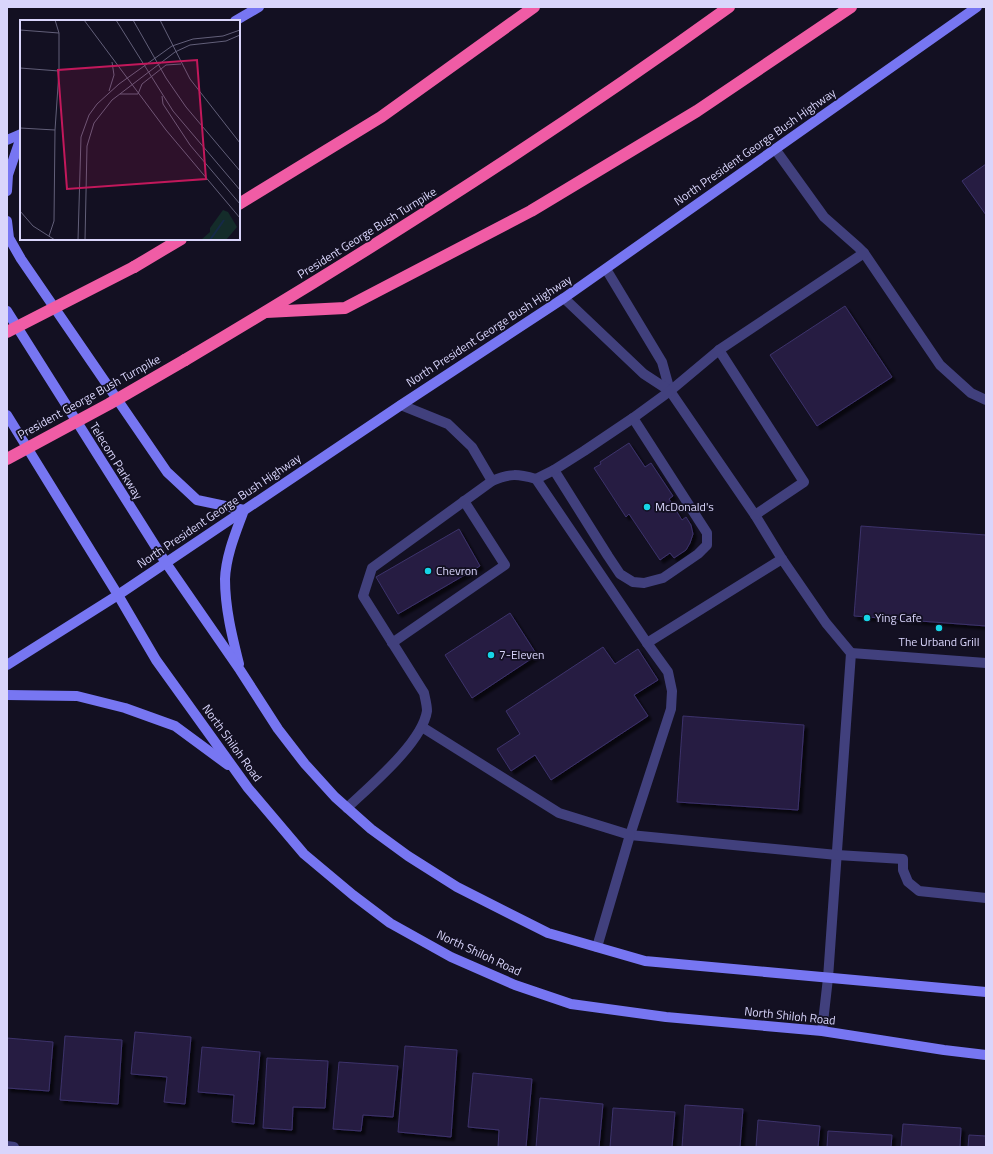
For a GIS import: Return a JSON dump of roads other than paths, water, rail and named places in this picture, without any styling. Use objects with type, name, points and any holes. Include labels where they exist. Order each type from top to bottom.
[{"type":"highway","points":[[240,203],[381,118],[534,7]]},
{"type":"highway","name":"President George Bush Turnpike","points":[[7,459],[102,408],[266,312],[336,269],[486,174],[629,77],[728,7]]},
{"type":"highway","points":[[266,312],[344,308],[518,219],[697,112],[851,7]]},
{"type":"highway","points":[[7,332],[134,267],[179,240]]},
{"type":"main road","points":[[237,20],[259,7]]},
{"type":"main road","name":"North President George Bush Highway","points":[[7,665],[118,595],[401,405],[564,298],[977,7]]},
{"type":"main road","points":[[7,140],[20,134]]},
{"type":"main road","points":[[7,191],[8,175],[20,140]]},
{"type":"main road","points":[[7,222],[8,238],[21,259],[167,472],[197,500],[244,510],[231,546],[225,578],[229,623],[240,670]]},
{"type":"main road","name":"Telecom Parkway","points":[[7,311],[166,563]]},
{"type":"main road","points":[[7,415],[118,595]]},
{"type":"main road","points":[[166,563],[240,670],[278,729],[305,764],[347,808],[371,829],[408,856],[458,886],[548,933],[645,961],[986,992]]},
{"type":"main road","name":"North Shiloh Road","points":[[118,595],[156,660],[248,788],[304,854],[353,895],[390,923],[450,957],[515,985],[571,1004],[666,1017],[822,1031],[986,1055]]},
{"type":"main road","points":[[7,695],[77,696],[125,708],[175,726],[236,771]]},
{"type":"street","points":[[775,149],[824,217],[864,253],[940,364],[971,393],[986,400]]},
{"type":"street","points":[[536,479],[554,470],[633,418],[670,391],[719,350],[864,253]]},
{"type":"street","points":[[606,269],[662,362],[670,391],[755,515],[782,559],[826,623],[851,653],[828,978],[822,1031]]},
{"type":"street","points":[[564,298],[644,374],[670,391]]},
{"type":"street","points":[[719,350],[804,482],[755,515]]},
{"type":"street","points":[[401,405],[448,424],[472,447],[492,481]]},
{"type":"street","points":[[554,470],[620,574],[632,582],[644,583],[663,578],[698,554],[707,545],[707,533],[633,418]]},
{"type":"street","points":[[347,808],[409,747],[422,727],[427,710],[424,693],[362,596],[372,568],[492,481],[505,475],[522,475],[536,479],[668,672],[672,691],[671,709],[630,835],[597,947]]},
{"type":"street","points":[[392,643],[506,565],[464,501]]},
{"type":"street","points":[[647,643],[782,559]]},
{"type":"street","points":[[851,653],[986,662]]},
{"type":"street","points":[[422,727],[559,813],[630,835],[837,855],[903,859],[903,870],[908,882],[919,891],[986,898]]},
{"type":"street","points":[[7,1146],[14,1147]]},
{"type":"place","name":"McDonald's","points":[[647,507]]},
{"type":"place","name":"Chevron","points":[[428,571]]},
{"type":"place","name":"Ying Cafe","points":[[867,618]]},
{"type":"place","name":"The Urband Grill","points":[[939,628]]},
{"type":"place","name":"7-Eleven","points":[[491,655]]}]
